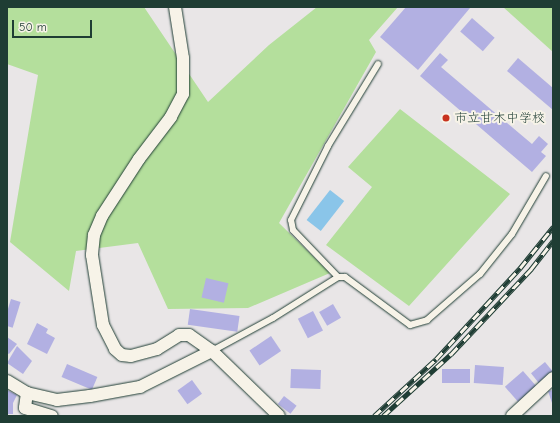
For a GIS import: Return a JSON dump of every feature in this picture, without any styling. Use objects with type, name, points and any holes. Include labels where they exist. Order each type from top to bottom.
[{"type":"street","points":[[175,7],[183,58],[183,94],[171,117],[139,159],[102,216],[94,235],[92,255],[103,325],[109,340],[122,355],[143,355],[179,335],[190,335],[212,350],[279,416]]},
{"type":"street","points":[[7,381],[27,393],[57,400],[140,387],[212,350]]},
{"type":"street","points":[[512,416],[553,378]]},
{"type":"street","points":[[27,393],[25,408],[52,416]]},
{"type":"lane","points":[[338,277],[293,230],[291,220],[328,146],[378,64]]},
{"type":"lane","points":[[212,350],[273,318],[338,277],[345,277],[410,325],[427,320],[480,274],[512,234],[546,176]]},
{"type":"green space","points":[[7,7],[144,7],[208,102],[269,45],[317,7],[398,7],[369,40],[376,52],[279,223],[330,273],[248,308],[168,309],[138,243],[76,251],[69,291],[10,242],[38,75],[7,64]]},
{"type":"green space","points":[[503,7],[553,7],[553,52]]},
{"type":"green space","points":[[400,109],[510,194],[409,306],[326,245],[372,187],[348,167]]},
{"type":"water","points":[[330,190],[344,201],[321,231],[307,220]]},
{"type":"building","points":[[406,7],[470,8],[418,70],[380,37]]},
{"type":"building","points":[[472,18],[495,38],[483,51],[460,32]]},
{"type":"building","points":[[440,53],[448,60],[441,67],[532,144],[539,136],[548,144],[541,152],[546,156],[532,172],[420,76]]},
{"type":"building","points":[[518,58],[553,88],[553,110],[507,71]]},
{"type":"building","points":[[206,278],[228,283],[224,303],[202,297]]},
{"type":"building","points":[[11,299],[21,302],[13,328],[7,326],[7,312]]},
{"type":"building","points":[[333,304],[341,318],[327,326],[319,312]]},
{"type":"building","points":[[190,309],[240,316],[237,332],[188,325]]},
{"type":"building","points":[[313,311],[323,331],[308,338],[298,319]]},
{"type":"building","points":[[37,323],[48,329],[46,333],[55,338],[47,354],[27,344]]},
{"type":"building","points":[[271,336],[281,351],[260,365],[249,351]]},
{"type":"building","points":[[7,337],[17,344],[9,354],[7,353]]},
{"type":"building","points":[[17,346],[32,361],[23,374],[7,363]]},
{"type":"building","points":[[545,362],[553,372],[539,383],[531,373]]},
{"type":"building","points":[[67,364],[97,377],[92,390],[62,377]]},
{"type":"building","points":[[475,365],[504,367],[503,385],[474,383]]},
{"type":"building","points":[[291,369],[321,370],[320,389],[290,388]]},
{"type":"building","points":[[442,369],[470,369],[470,383],[442,383]]},
{"type":"building","points":[[523,371],[536,386],[518,402],[505,387]]},
{"type":"building","points":[[192,380],[202,394],[187,404],[177,391]]},
{"type":"building","points":[[7,390],[17,395],[13,403],[13,414],[7,414]]},
{"type":"building","points":[[553,390],[553,406],[548,391]]},
{"type":"building","points":[[284,396],[297,406],[290,414],[278,404]]},
{"type":"railway","points":[[374,416],[436,359],[520,268],[553,227]]},
{"type":"railway","points":[[383,416],[451,354],[531,269],[553,241]]},
{"type":"place","name":"市立甘木中学校","points":[[446,118]]}]
